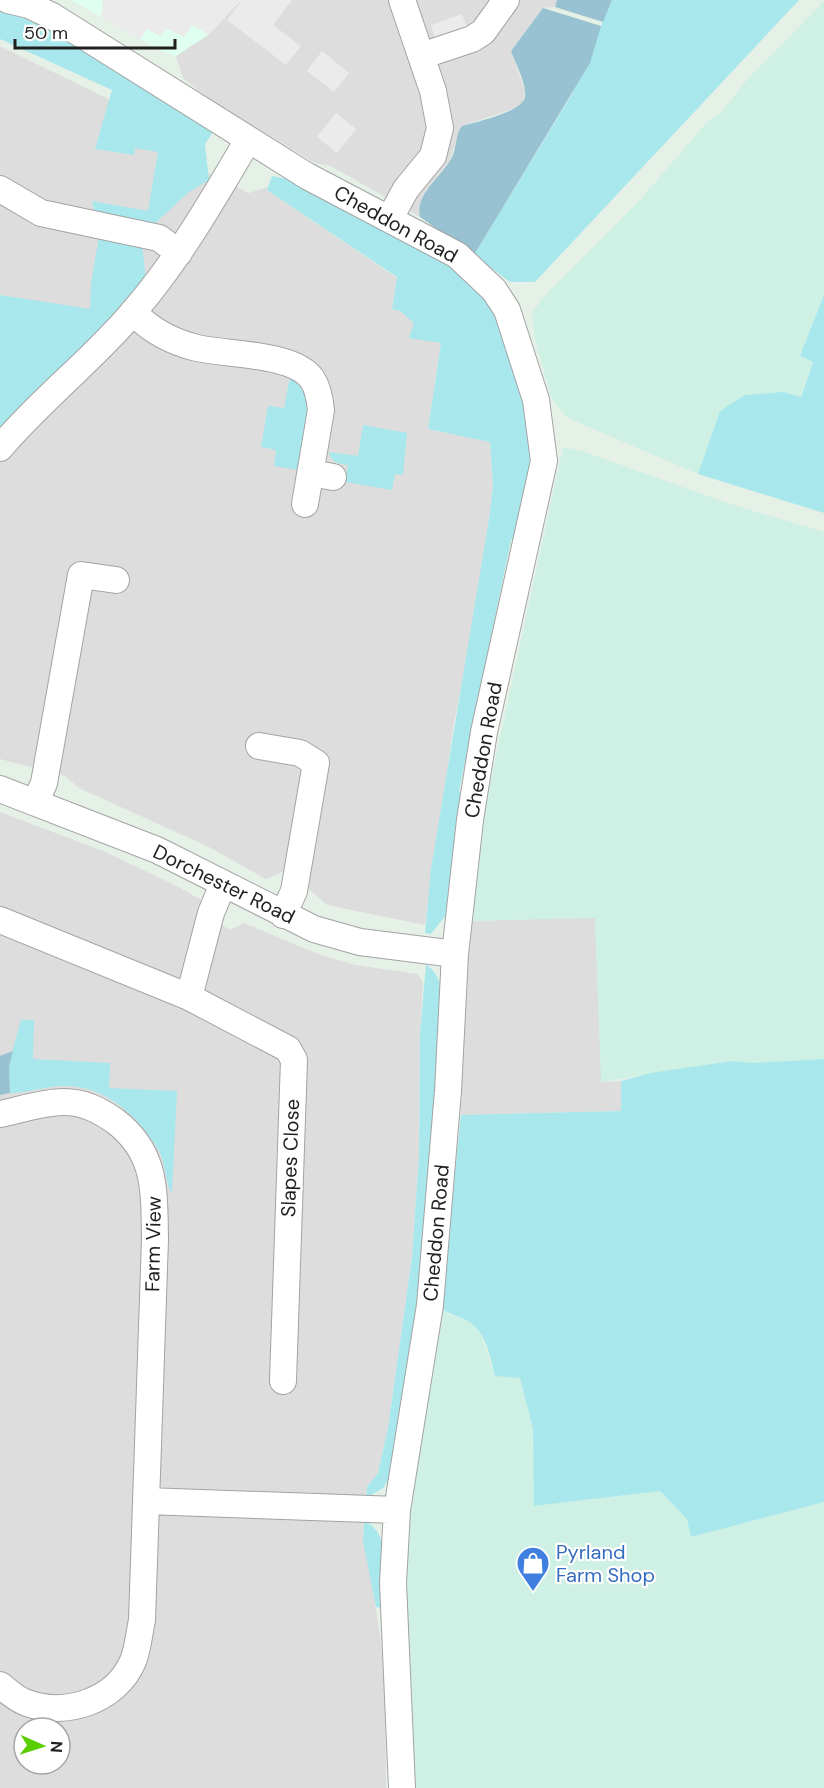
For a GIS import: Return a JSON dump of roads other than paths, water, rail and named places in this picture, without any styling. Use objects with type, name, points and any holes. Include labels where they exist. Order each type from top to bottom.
[{"type":"street","name":"Cheddon Road","points":[[8,0],[28,5],[52,16],[307,176],[457,255],[494,290],[500,300],[518,340],[533,390],[544,461],[484,732],[470,820],[455,954],[446,1113],[430,1305],[397,1510],[393,1594],[402,1788]]},
{"type":"street","points":[[390,218],[406,189],[433,156],[437,145],[439,112],[402,0]]},
{"type":"street","points":[[421,56],[472,39],[483,32],[506,0]]},
{"type":"street","points":[[0,448],[19,425],[134,312],[179,253],[248,140]]},
{"type":"street","points":[[0,189],[41,213],[159,238],[179,253]]},
{"type":"street","points":[[134,312],[145,325],[164,336],[196,348],[283,361],[301,369],[312,378],[319,394],[321,410],[322,475],[305,504]]},
{"type":"street","points":[[36,801],[44,783],[72,573],[116,580]]},
{"type":"street","points":[[259,746],[300,753],[316,763],[294,891],[283,915]]},
{"type":"street","name":"Dorchester Road","points":[[0,789],[36,801],[157,850],[314,929],[360,942],[455,954]]},
{"type":"street","points":[[189,997],[211,913],[224,884]]},
{"type":"street","name":"Slapes Close","points":[[0,920],[189,997],[288,1049],[294,1060],[283,1381]]},
{"type":"street","name":"Farm View","points":[[0,1114],[62,1102],[78,1103],[102,1112],[124,1128],[136,1140],[146,1157],[153,1185],[155,1239],[142,1620],[137,1650],[124,1675],[92,1701],[79,1707],[62,1708],[26,1703],[0,1685]]},
{"type":"street","points":[[146,1501],[397,1510]]},
{"type":"place","name":"Pyrland Farm Shop","points":[[533,1592]]}]
